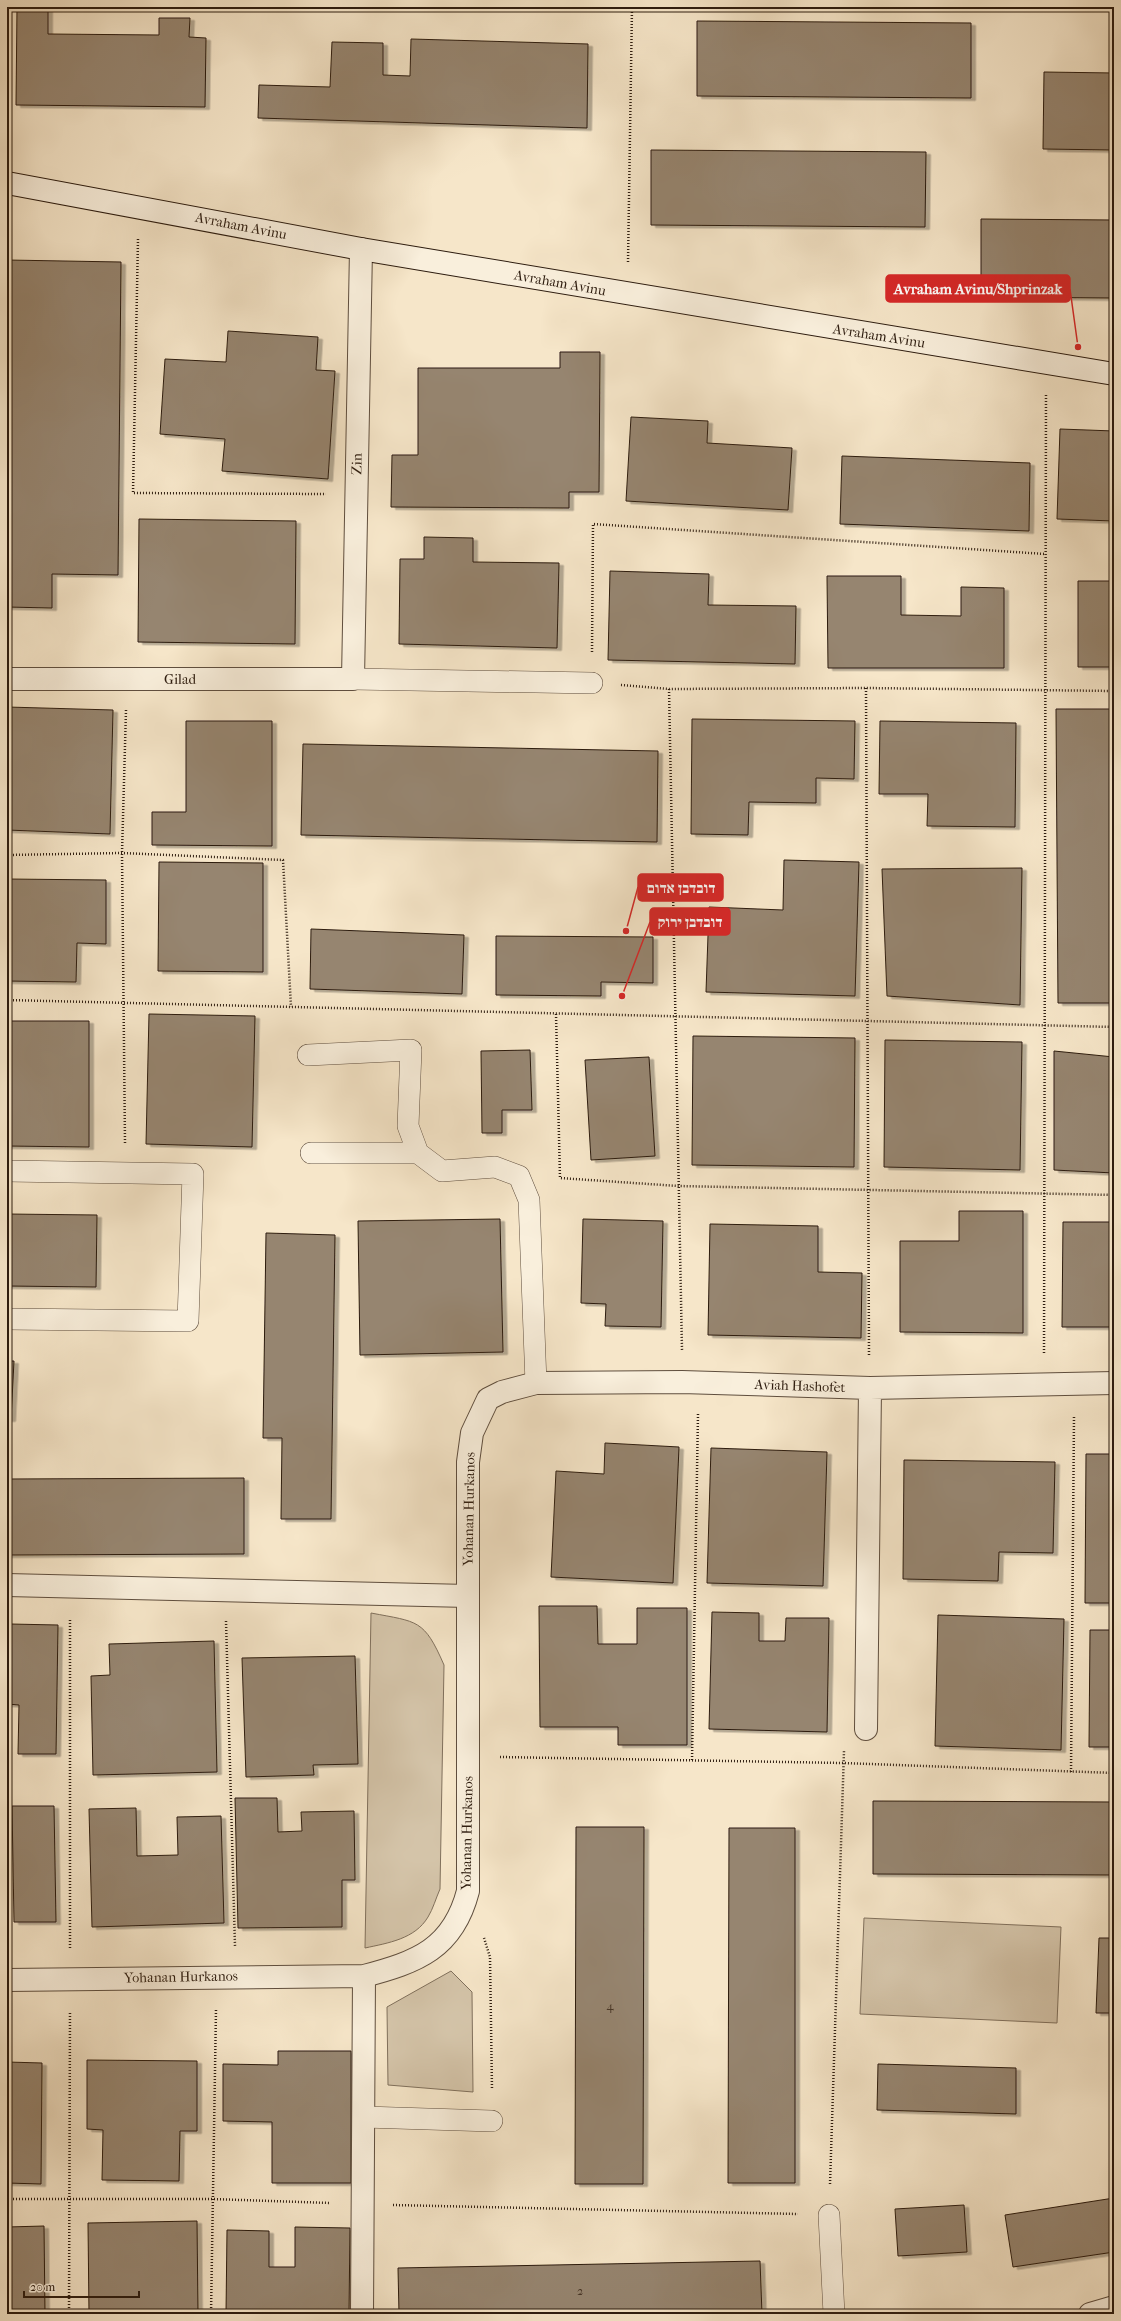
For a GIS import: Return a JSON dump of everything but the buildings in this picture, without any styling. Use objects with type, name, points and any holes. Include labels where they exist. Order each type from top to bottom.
[{"type":"street","name":"Avraham Avinu","points":[[7,183],[361,249],[627,295],[1114,374]]},
{"type":"street","name":"Zin","points":[[353,679],[361,249]]},
{"type":"street","name":"Gilad","points":[[7,679],[353,679]]},
{"type":"street","name":"Aviah Hashofet","points":[[488,1399],[502,1392],[536,1383],[690,1383],[870,1388],[1044,1383],[1114,1383]]},
{"type":"street","points":[[866,1728],[870,1388]]},
{"type":"street","name":"Yohanan Hurkanos","points":[[7,1980],[226,1976],[364,1976],[399,1966],[432,1949],[450,1934],[463,1910],[468,1891],[468,1462],[472,1433],[488,1399]]},
{"type":"street","points":[[7,1585],[468,1596]]},
{"type":"street","points":[[362,2314],[364,2204],[364,1976]]},
{"type":"street","points":[[1090,2314],[1114,2307]]},
{"type":"lane","points":[[353,679],[592,683]]},
{"type":"lane","points":[[308,1056],[411,1050],[408,1126],[418,1153],[442,1171],[495,1167],[519,1176],[529,1200],[536,1383]]},
{"type":"lane","points":[[311,1153],[418,1153]]},
{"type":"lane","points":[[7,1171],[194,1174],[188,1321],[7,1319]]},
{"type":"lane","points":[[364,2117],[492,2121]]},
{"type":"lane","points":[[829,2214],[834,2314]]},
{"type":"path","points":[[627,295],[632,7]]},
{"type":"path","points":[[139,207],[133,493],[356,494]]},
{"type":"path","points":[[1044,1383],[1046,364]]},
{"type":"path","points":[[1046,554],[593,524],[592,683],[669,689],[866,688],[1114,691]]},
{"type":"path","points":[[125,1172],[122,853],[126,679]]},
{"type":"path","points":[[866,688],[870,1388]]},
{"type":"path","points":[[669,689],[678,1186],[690,1383],[692,1760]]},
{"type":"path","points":[[7,855],[122,853],[283,860],[291,1007]]},
{"type":"path","points":[[7,1000],[1114,1027]]},
{"type":"path","points":[[556,1014],[560,1178],[678,1186],[1114,1195]]},
{"type":"path","points":[[1071,1772],[1074,1383]]},
{"type":"path","points":[[211,2314],[212,2199],[226,1976],[225,1590]]},
{"type":"path","points":[[7,2199],[212,2199],[364,2204],[829,2214],[844,1728],[866,1728]]},
{"type":"path","points":[[468,1757],[843,1763],[1114,1773]]},
{"type":"path","points":[[468,1891],[490,1957],[492,2121]]},
{"type":"shaded area","points":[[371,1613],[399,1618],[418,1625],[431,1639],[444,1665],[440,1889],[428,1917],[416,1930],[392,1942],[365,1948]]},
{"type":"shaded area","points":[[864,1918],[1061,1927],[1057,2023],[860,2014]]},
{"type":"shaded area","points":[[451,1971],[472,1992],[473,2092],[388,2085],[387,2007]]},
{"type":"place","name":"Avraham Avinu/Shprinzak","points":[[1078,347]]},
{"type":"place","name":"דובדבן אדום","points":[[626,931]]},
{"type":"place","name":"דובדבן ירוק","points":[[622,996]]}]
